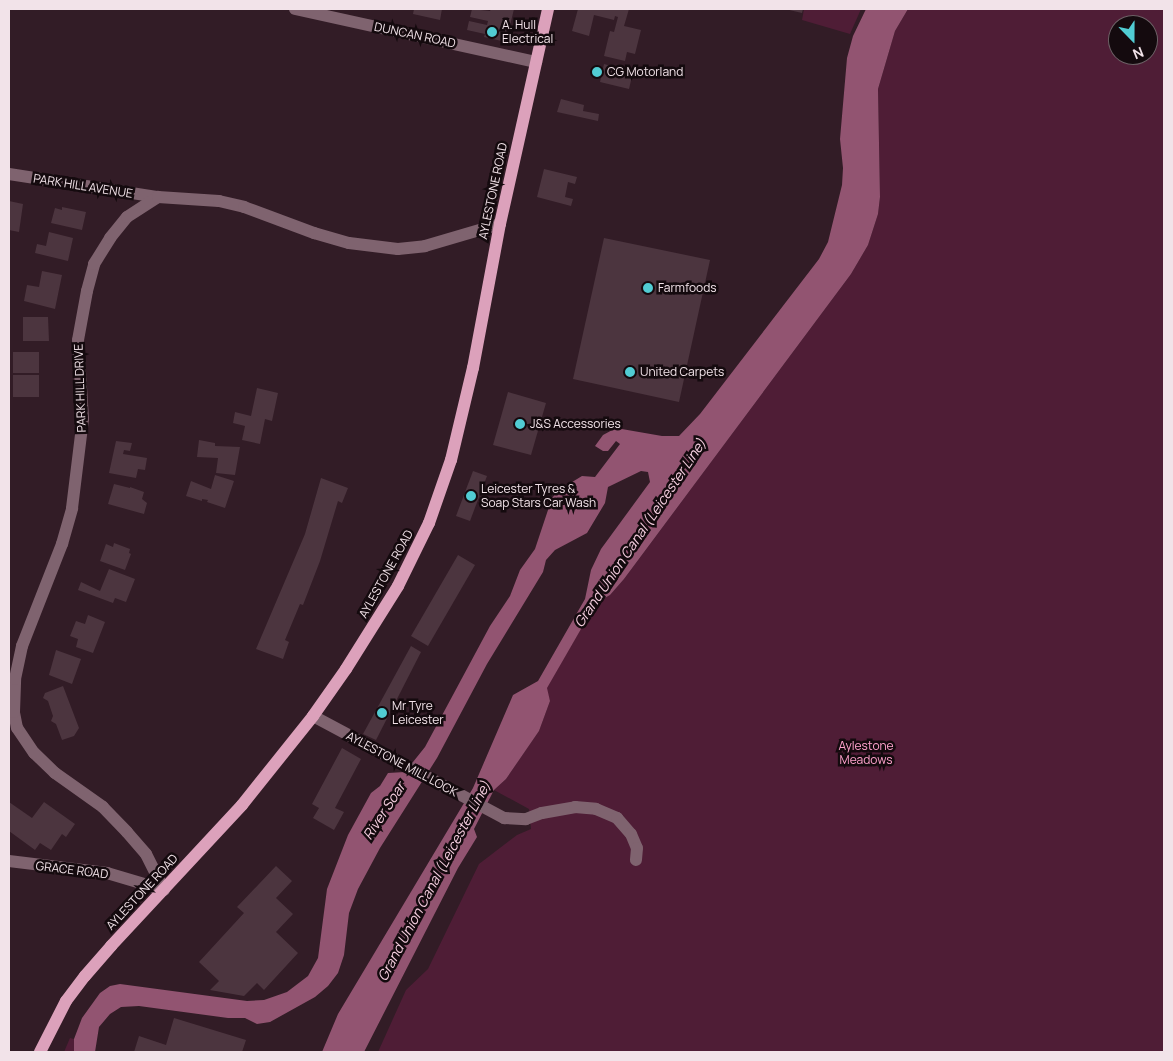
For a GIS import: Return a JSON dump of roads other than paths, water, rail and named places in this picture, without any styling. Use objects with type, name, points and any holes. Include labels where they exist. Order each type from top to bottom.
[{"type":"main road","name":"AYLESTONE ROAD","points":[[40,1052],[66,1001],[85,976],[110,946],[242,805],[313,716],[346,669],[398,586],[429,523],[451,460],[473,368],[500,224],[548,9]]},
{"type":"street","name":"DUNCAN ROAD","points":[[295,9],[536,62]]},
{"type":"street","name":"PARK HILL AVENUE","points":[[9,174],[158,197]]},
{"type":"street","points":[[158,197],[219,201],[244,207],[314,233],[349,242],[398,248],[425,246],[500,224]]},
{"type":"street","name":"PARK HILL DRIVE","points":[[158,197],[127,218],[110,238],[94,264],[78,340],[83,419],[72,508],[62,544],[28,627],[17,667],[14,695],[17,728],[34,753],[55,772],[103,807],[127,832],[146,854],[164,890]]},
{"type":"street","name":"AYLESTONE MILL LOCK","points":[[313,716],[432,782],[504,818],[526,819],[542,813],[575,806],[596,809],[617,818],[631,834],[637,848],[636,860]]},
{"type":"street","name":"GRACE ROAD","points":[[9,861],[108,874],[164,890]]},
{"type":"water","points":[[866,9],[908,9],[895,31],[878,89],[880,197],[878,214],[868,245],[851,274],[624,579],[610,595],[596,603],[547,688],[550,701],[539,731],[506,779],[494,790],[474,829],[477,837],[458,868],[364,1052],[322,1052],[338,1014],[473,788],[513,695],[538,681],[585,599],[591,570],[601,549],[650,482],[648,472],[641,471],[608,487],[605,503],[587,533],[555,550],[546,560],[543,572],[487,664],[437,758],[380,848],[358,889],[349,913],[344,955],[338,973],[328,986],[315,997],[270,1022],[257,1024],[245,1018],[228,1018],[139,1006],[121,1007],[110,1014],[99,1027],[95,1052],[74,1052],[74,1039],[82,1018],[100,993],[110,986],[120,984],[247,1001],[264,1000],[287,992],[308,976],[318,958],[327,889],[348,835],[371,793],[380,786],[388,773],[405,772],[425,747],[490,626],[510,596],[520,570],[535,549],[552,498],[559,490],[582,476],[595,477],[620,444],[616,441],[608,451],[603,451],[595,446],[603,435],[616,428],[662,436],[679,436],[700,414],[819,259],[828,242],[842,185],[843,168],[840,139],[847,58],[853,36]]},
{"type":"place","name":"A. Hull Electrical","points":[[492,32]]},
{"type":"place","name":"CG Motorland","points":[[597,72]]},
{"type":"place","name":"Farmfoods","points":[[648,288]]},
{"type":"place","name":"United Carpets","points":[[630,372]]},
{"type":"place","name":"J&S Accessories","points":[[520,424]]},
{"type":"place","name":"Leicester Tyres & Soap Stars Car Wash","points":[[471,496]]},
{"type":"place","name":"Mr Tyre Leicester","points":[[382,713]]},
{"type":"water label","name":"Grand Union Canal (Leicester Line)","points":[[640,533]]},
{"type":"water label","name":"River Soar","points":[[384,811]]},
{"type":"water label","name":"Grand Union Canal (Leicester Line)","points":[[434,881]]},
{"type":"park label","name":"Aylestone Meadows","points":[[866,753]]}]
